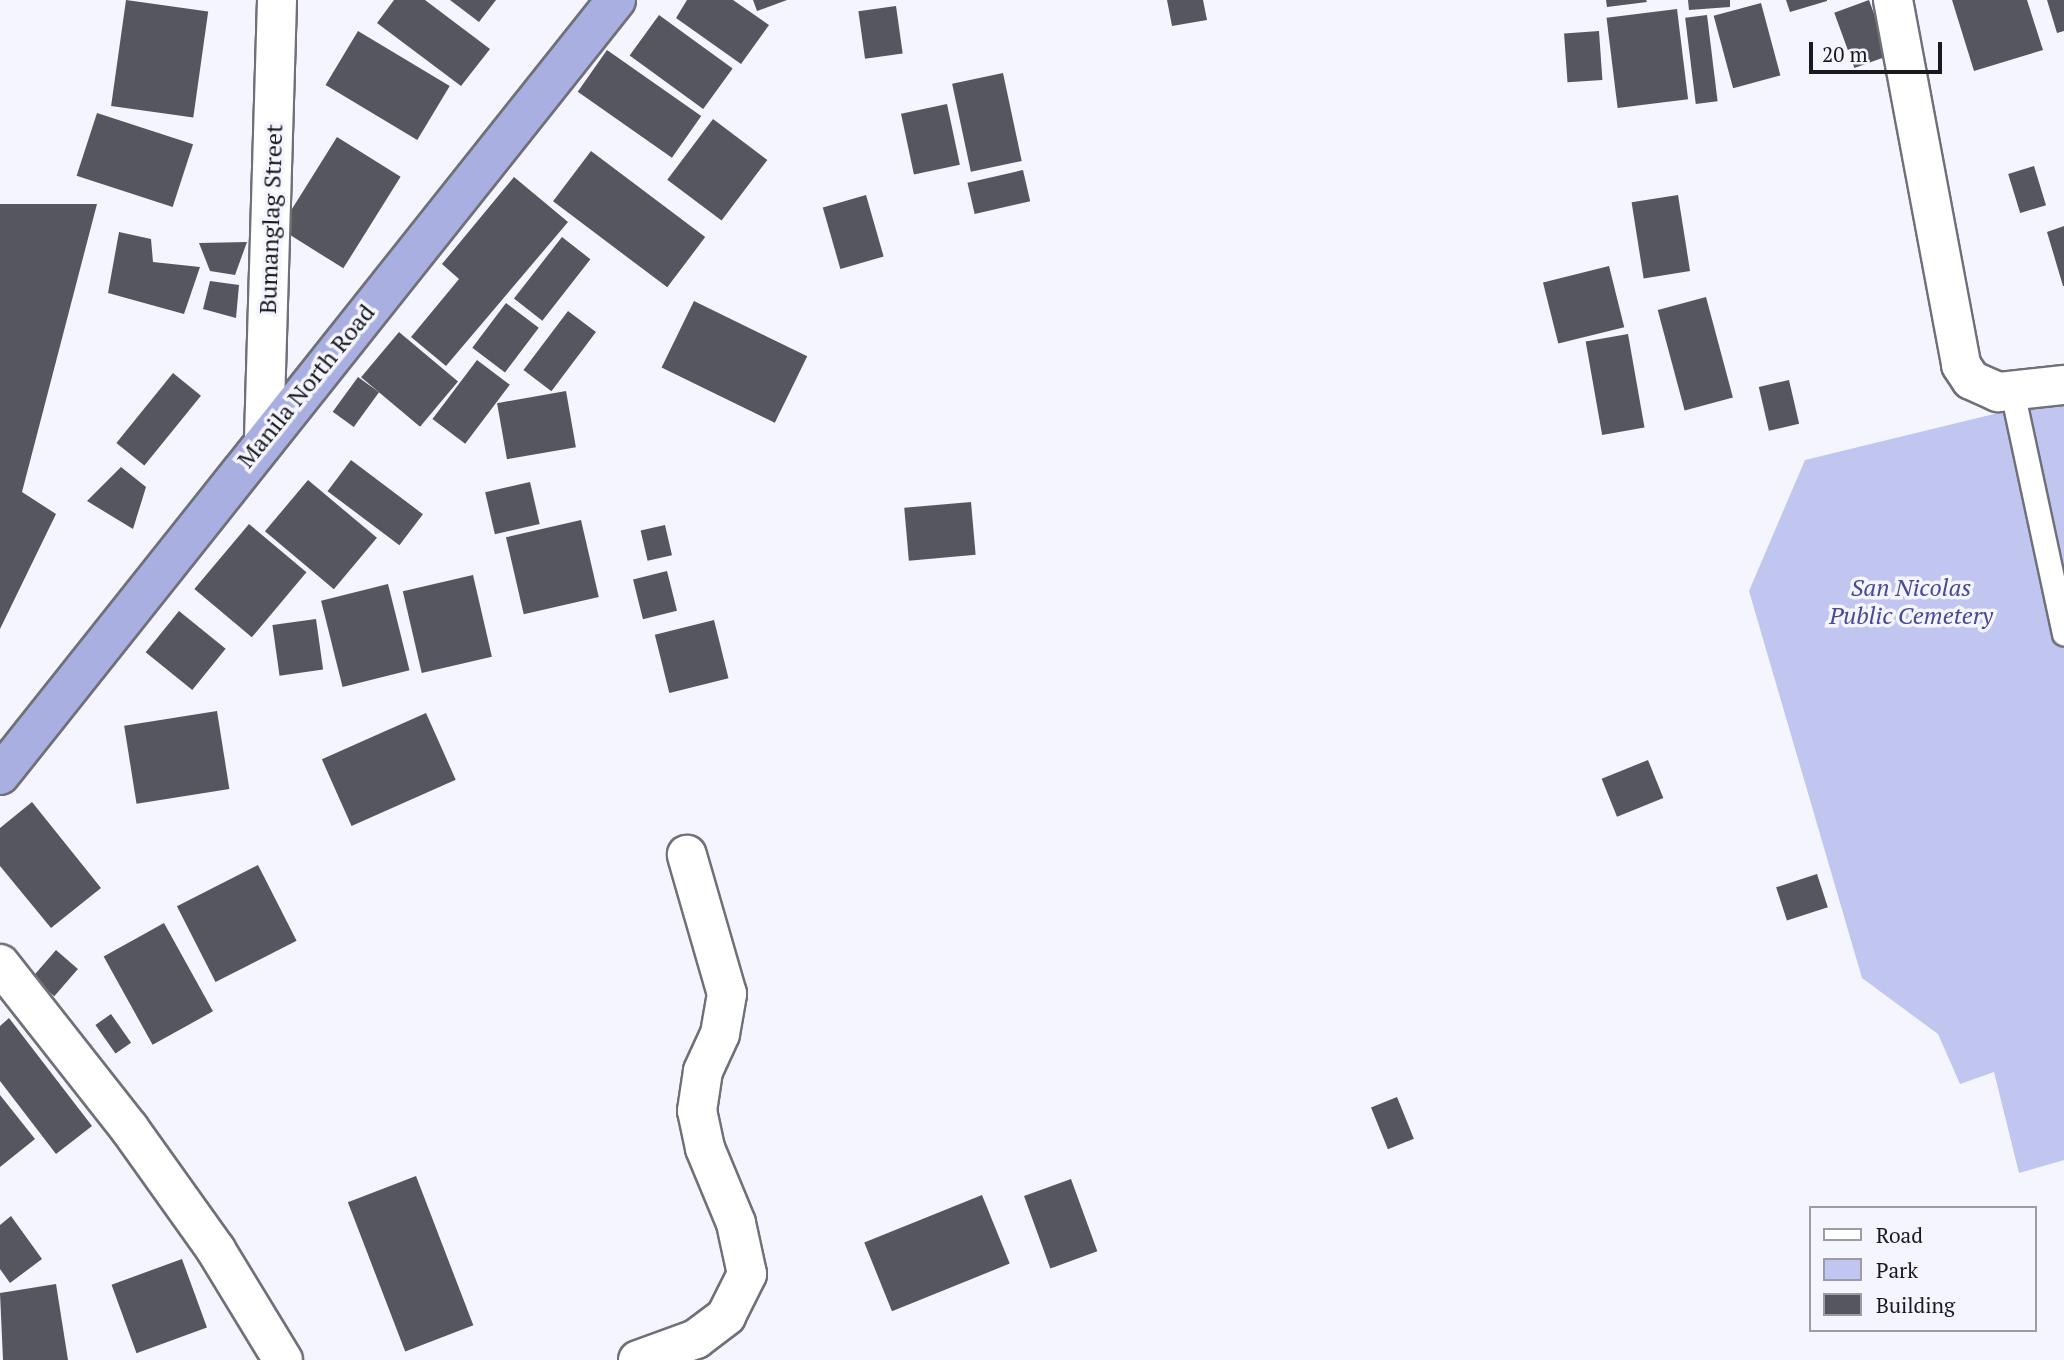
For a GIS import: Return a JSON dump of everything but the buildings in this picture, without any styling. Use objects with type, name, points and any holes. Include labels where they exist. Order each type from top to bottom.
[{"type":"highway","name":"Manila North Road","points":[[0,775],[264,438],[616,0]]},
{"type":"street","name":"Bumanglag Street","points":[[264,438],[277,0]]},
{"type":"street","points":[[1893,0],[1961,365],[1983,387],[2012,391],[2064,385]]},
{"type":"street","points":[[638,1360],[706,1331],[726,1316],[747,1274],[736,1223],[705,1148],[697,1111],[703,1071],[720,1034],[727,994],[687,855]]},
{"type":"street","points":[[0,964],[129,1128],[216,1250],[283,1360]]},
{"type":"lane","points":[[2012,391],[2064,633]]},
{"type":"green space","name":"San Nicolas Public Cemetery","points":[[2064,397],[2064,1160],[2019,1173],[1994,1072],[1960,1084],[1938,1034],[1862,978],[1749,591],[1805,460]]}]
